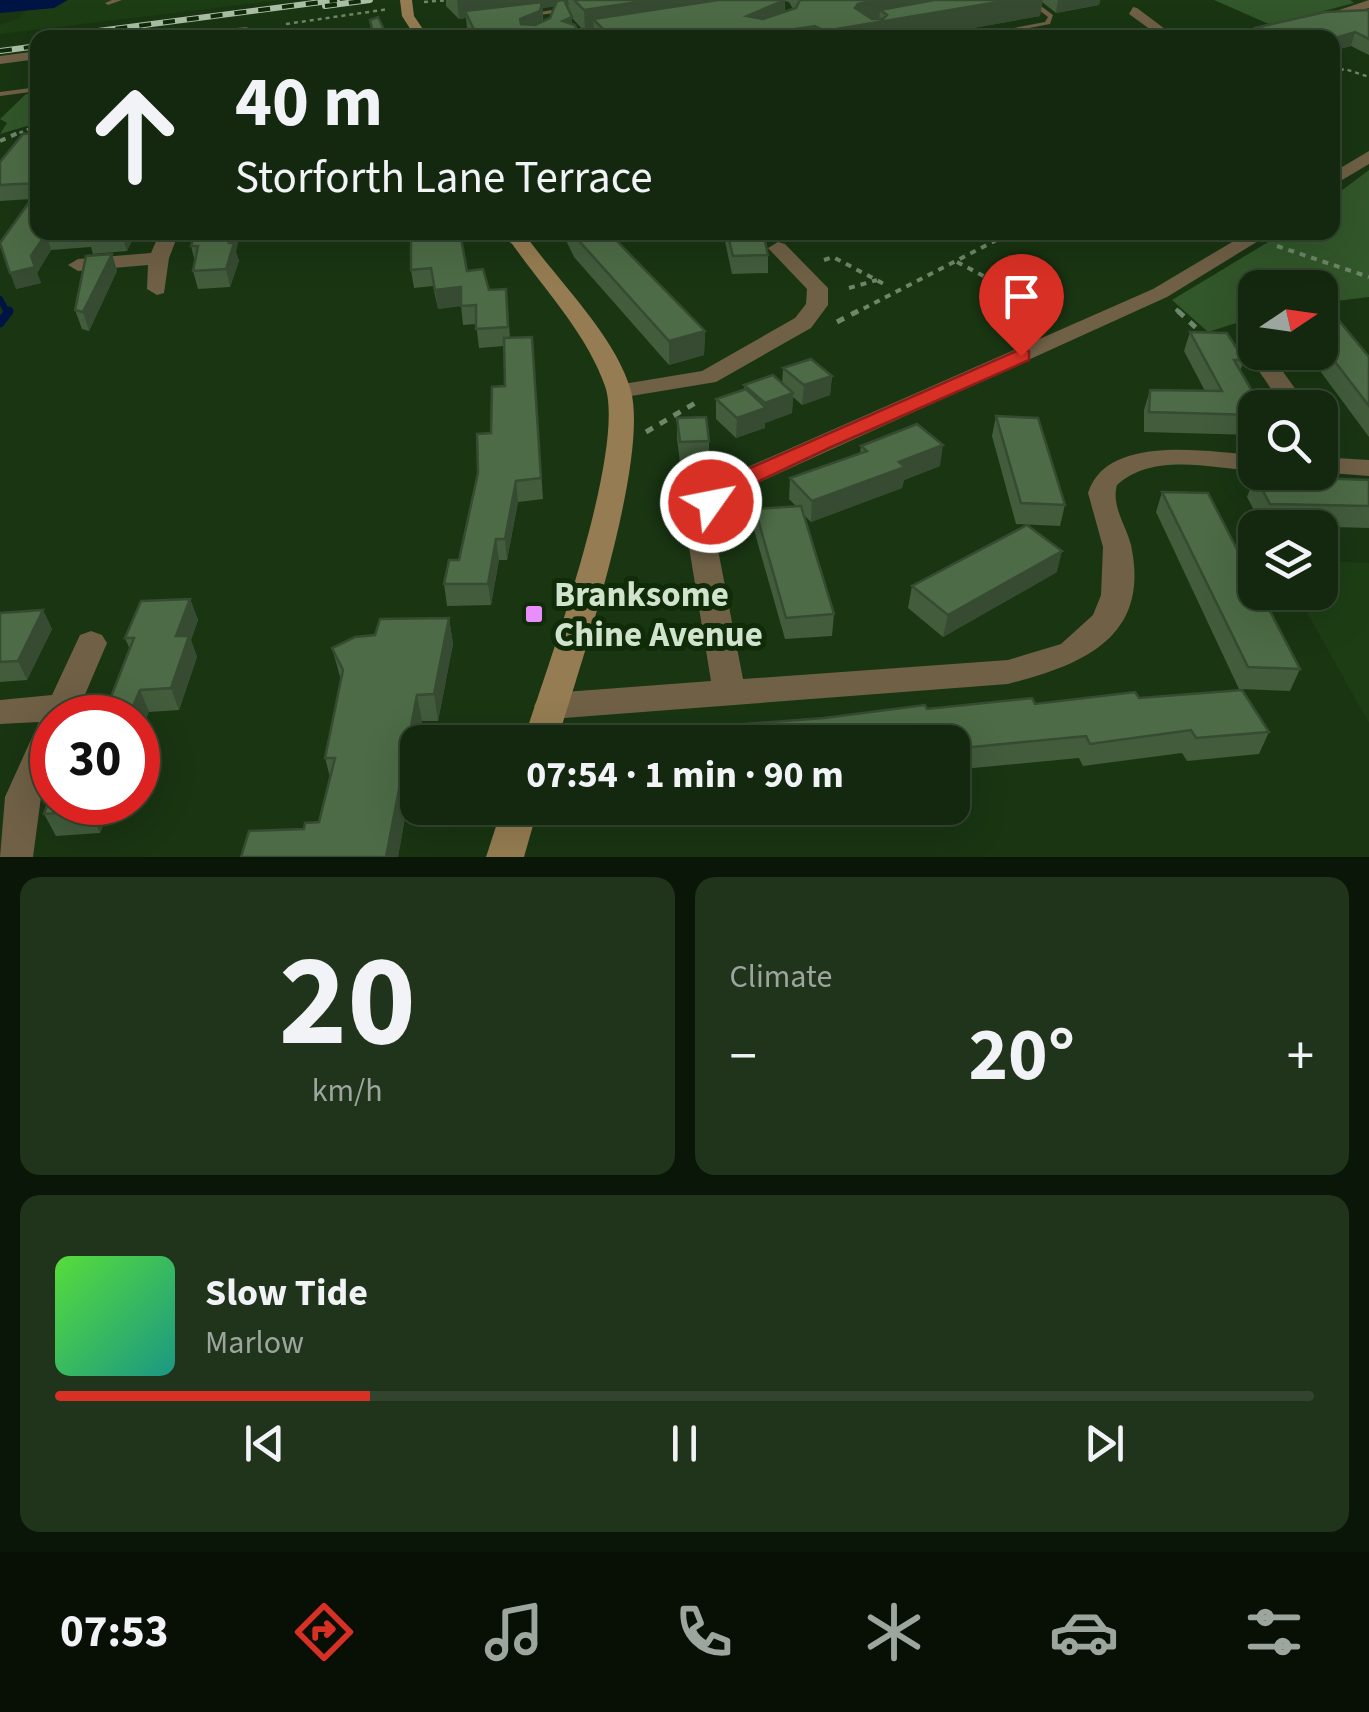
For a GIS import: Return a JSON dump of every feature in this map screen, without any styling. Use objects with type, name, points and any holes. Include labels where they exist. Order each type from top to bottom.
[{"type":"street","points":[[406,4],[419,30]]},
{"type":"street","points":[[1303,23],[1369,4]]},
{"type":"street","points":[[1350,11],[1369,16]]},
{"type":"street","points":[[1143,14],[1162,30]]},
{"type":"street","points":[[0,60],[30,56]]},
{"type":"street","points":[[1340,176],[1369,156]]},
{"type":"street","points":[[157,289],[159,258],[167,240]]},
{"type":"street","points":[[518,240],[604,361],[619,391],[618,448],[610,492],[545,725]]},
{"type":"street","points":[[729,692],[718,613],[700,529],[711,502],[732,485],[850,429],[1160,293],[1251,240]]},
{"type":"street","points":[[619,391],[708,377],[803,323],[817,305],[818,288],[778,248]]},
{"type":"street","points":[[78,265],[159,258]]},
{"type":"street","points":[[800,266],[824,260]]},
{"type":"street","points":[[551,706],[1008,672],[1080,648],[1111,616],[1121,576],[1113,532],[1102,502],[1103,486],[1113,474],[1134,463],[1158,460],[1238,462]]},
{"type":"street","points":[[1338,461],[1369,468]]},
{"type":"street","points":[[676,493],[732,485]]},
{"type":"street","points":[[68,695],[91,643]]},
{"type":"street","points":[[3,712],[30,715]]},
{"type":"street","points":[[14,857],[23,797],[30,781]]},
{"type":"street","points":[[505,857],[515,825]]},
{"type":"lane","points":[[108,3],[118,0]]},
{"type":"lane","points":[[1009,30],[1048,23],[1051,16],[1029,0]]},
{"type":"lane","points":[[516,16],[571,9]]},
{"type":"lane","points":[[549,23],[552,12]]},
{"type":"lane","points":[[0,94],[30,90]]},
{"type":"path","points":[[246,30],[406,4]]},
{"type":"path","points":[[1340,70],[1369,77]]},
{"type":"path","points":[[0,139],[30,127]]},
{"type":"path","points":[[1273,240],[1369,278]]},
{"type":"path","points":[[824,260],[833,258],[884,284]]},
{"type":"path","points":[[957,262],[1085,328]]},
{"type":"path","points":[[850,288],[877,280]]},
{"type":"path","points":[[1160,293],[1208,339],[1238,344]]},
{"type":"shaded area","points":[[62,0],[281,0],[0,34],[0,25],[18,19],[28,9]]},
{"type":"shaded area","points":[[1214,0],[1350,0],[1354,3],[1271,25]]},
{"type":"shaded area","points":[[30,94],[30,125],[0,134],[7,123],[0,119]]},
{"type":"shaded area","points":[[1369,170],[1369,297],[1338,301],[1338,270],[1238,270],[1238,322],[1208,332],[1172,300],[1271,240],[1340,240],[1340,192]]},
{"type":"shaded area","points":[[1338,562],[1369,563],[1369,723],[1306,610],[1338,610]]},
{"type":"building","points":[[564,0],[572,17],[563,21],[575,25],[577,30],[474,30],[465,11],[542,2],[540,11],[520,19],[521,24],[535,25],[550,18],[557,1]]},
{"type":"building","points":[[574,0],[651,0],[584,10]]},
{"type":"building","points":[[718,0],[785,0],[747,16],[763,19],[796,8],[800,0],[878,0],[855,8],[872,19],[883,19],[887,15],[880,10],[934,0],[1010,0],[831,30],[815,26],[789,30],[604,30],[593,19]]},
{"type":"building","points":[[1369,10],[1369,39],[1355,32],[1340,37],[1340,30],[1251,30],[1255,28],[1325,12]]},
{"type":"building","points":[[378,17],[384,30],[372,30],[370,20]]},
{"type":"building","points":[[23,134],[30,134],[30,183],[0,185],[0,162]]},
{"type":"building","points":[[30,201],[30,240],[42,240],[31,256],[35,267],[10,273],[0,243]]},
{"type":"building","points":[[193,240],[234,243],[226,269],[193,271],[198,246],[191,246]]},
{"type":"building","points":[[411,240],[461,240],[467,271],[483,269],[489,290],[506,289],[508,327],[476,329],[476,305],[461,306],[461,287],[435,290],[431,268],[411,270]]},
{"type":"building","points":[[578,240],[616,240],[705,331],[669,341]]},
{"type":"building","points":[[729,240],[765,240],[768,255],[733,256]]},
{"type":"building","points":[[112,254],[83,312],[75,310],[86,256]]},
{"type":"building","points":[[1338,319],[1369,357],[1369,406],[1338,366]]},
{"type":"building","points":[[1190,332],[1227,333],[1238,350],[1238,360],[1234,360],[1238,370],[1252,390],[1238,390],[1238,415],[1149,412],[1150,390],[1222,391]]},
{"type":"building","points":[[532,337],[541,478],[516,481],[505,539],[496,539],[488,584],[444,584],[449,560],[459,560],[478,473],[477,434],[491,433],[492,387],[505,386],[504,338]]},
{"type":"building","points":[[811,359],[832,376],[804,385],[783,368]]},
{"type":"building","points":[[773,375],[793,393],[765,403],[744,385]]},
{"type":"building","points":[[746,389],[766,408],[737,418],[716,399]]},
{"type":"building","points":[[996,416],[1038,418],[1065,505],[1021,503]]},
{"type":"building","points":[[706,417],[709,441],[680,442],[677,418]]},
{"type":"building","points":[[917,424],[943,445],[899,462],[905,467],[812,501],[790,478],[867,451],[861,446]]},
{"type":"building","points":[[1338,479],[1369,480],[1369,506],[1270,504],[1262,490],[1338,490]]},
{"type":"building","points":[[1162,492],[1208,493],[1238,551],[1238,610],[1269,610],[1300,669],[1248,667]]},
{"type":"building","points":[[801,506],[834,614],[786,618],[755,509]]},
{"type":"building","points":[[1027,525],[1062,551],[948,615],[912,586]]},
{"type":"building","points":[[190,599],[176,636],[189,636],[171,688],[140,690],[138,695],[112,695],[134,638],[125,638],[141,601]]},
{"type":"building","points":[[43,610],[18,661],[0,662],[0,613]]},
{"type":"building","points":[[449,618],[434,694],[417,695],[411,725],[400,725],[400,784],[386,857],[241,857],[249,831],[304,829],[305,823],[319,822],[335,758],[325,758],[343,670],[332,648],[355,637],[375,635],[380,619]]},
{"type":"building","points":[[1242,690],[1269,732],[1196,738],[1191,730],[1090,744],[1086,736],[970,747],[970,725],[732,725],[925,705],[927,709],[1032,698],[1035,704],[1135,692],[1139,698]]},
{"type":"waterway","points":[[0,5],[54,0]]},
{"type":"waterway","points":[[0,299],[7,313]]},
{"type":"waterway","points":[[0,323],[7,313]]},
{"type":"railway","points":[[106,30],[337,0]]},
{"type":"railway","points":[[325,6],[370,0]]},
{"type":"railway","points":[[0,51],[30,47]]},
{"type":"place","name":"Branksome Chine Avenue","points":[[534,614]]},
{"type":"route","points":[[711,502],[732,485],[850,429],[1021,356]]}]
